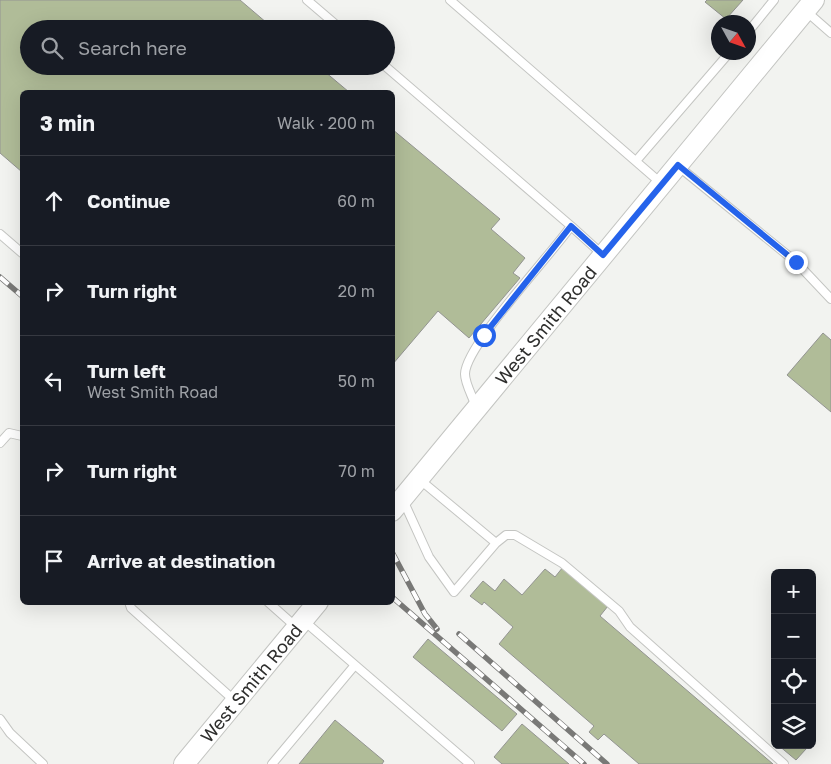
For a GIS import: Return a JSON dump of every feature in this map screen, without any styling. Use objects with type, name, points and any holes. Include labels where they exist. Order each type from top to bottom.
[{"type":"street","name":"West Smith Road","points":[[397,505],[809,5]]},
{"type":"street","name":"West Smith Road","points":[[184,764],[316,605]]},
{"type":"lane","points":[[307,0],[330,20]]},
{"type":"lane","points":[[450,0],[662,184]]},
{"type":"lane","points":[[756,22],[774,0]]},
{"type":"lane","points":[[809,5],[831,33]]},
{"type":"lane","points":[[636,161],[723,60]]},
{"type":"lane","points":[[395,75],[603,255]]},
{"type":"lane","points":[[678,165],[796,262],[831,299]]},
{"type":"lane","points":[[476,409],[465,374],[469,361],[484,335],[571,226]]},
{"type":"lane","points":[[0,234],[20,250]]},
{"type":"lane","points":[[0,443],[9,433],[20,436]]},
{"type":"lane","points":[[419,479],[496,543]]},
{"type":"lane","points":[[397,505],[429,557],[454,592],[496,543],[506,535],[515,535],[562,563],[619,611],[630,627],[784,764]]},
{"type":"lane","points":[[130,605],[131,608],[236,702]]},
{"type":"lane","points":[[272,605],[355,665],[470,764]]},
{"type":"lane","points":[[272,764],[355,665]]},
{"type":"lane","points":[[0,719],[10,733],[43,764]]},
{"type":"building","points":[[0,0],[240,0],[263,20],[20,20],[20,75],[329,75],[347,90],[20,90],[20,170],[0,153]]},
{"type":"building","points":[[707,0],[743,0],[730,15],[721,15],[705,2]]},
{"type":"building","points":[[395,132],[500,219],[491,229],[525,258],[513,273],[520,278],[469,338],[438,311],[395,361]]},
{"type":"building","points":[[823,333],[831,340],[831,412],[787,375]]},
{"type":"building","points":[[563,567],[608,606],[600,616],[773,764],[639,764],[604,734],[598,740],[589,732],[594,726],[499,644],[513,627],[484,602],[482,605],[470,596],[483,581],[495,591],[504,579],[522,595],[545,569],[555,577]]},
{"type":"building","points":[[428,639],[517,714],[502,731],[413,657]]},
{"type":"building","points":[[335,720],[384,761],[382,764],[299,764]]},
{"type":"building","points":[[522,724],[569,764],[502,764],[494,757]]},
{"type":"building","points":[[783,749],[806,749],[796,760]]},
{"type":"railway","points":[[0,277],[20,294]]},
{"type":"railway","points":[[395,558],[425,614],[437,629]]},
{"type":"railway","points":[[395,600],[584,764]]},
{"type":"railway","points":[[459,634],[607,764]]},
{"type":"route","points":[[484,335],[571,226],[603,255],[678,165],[796,262]]}]
